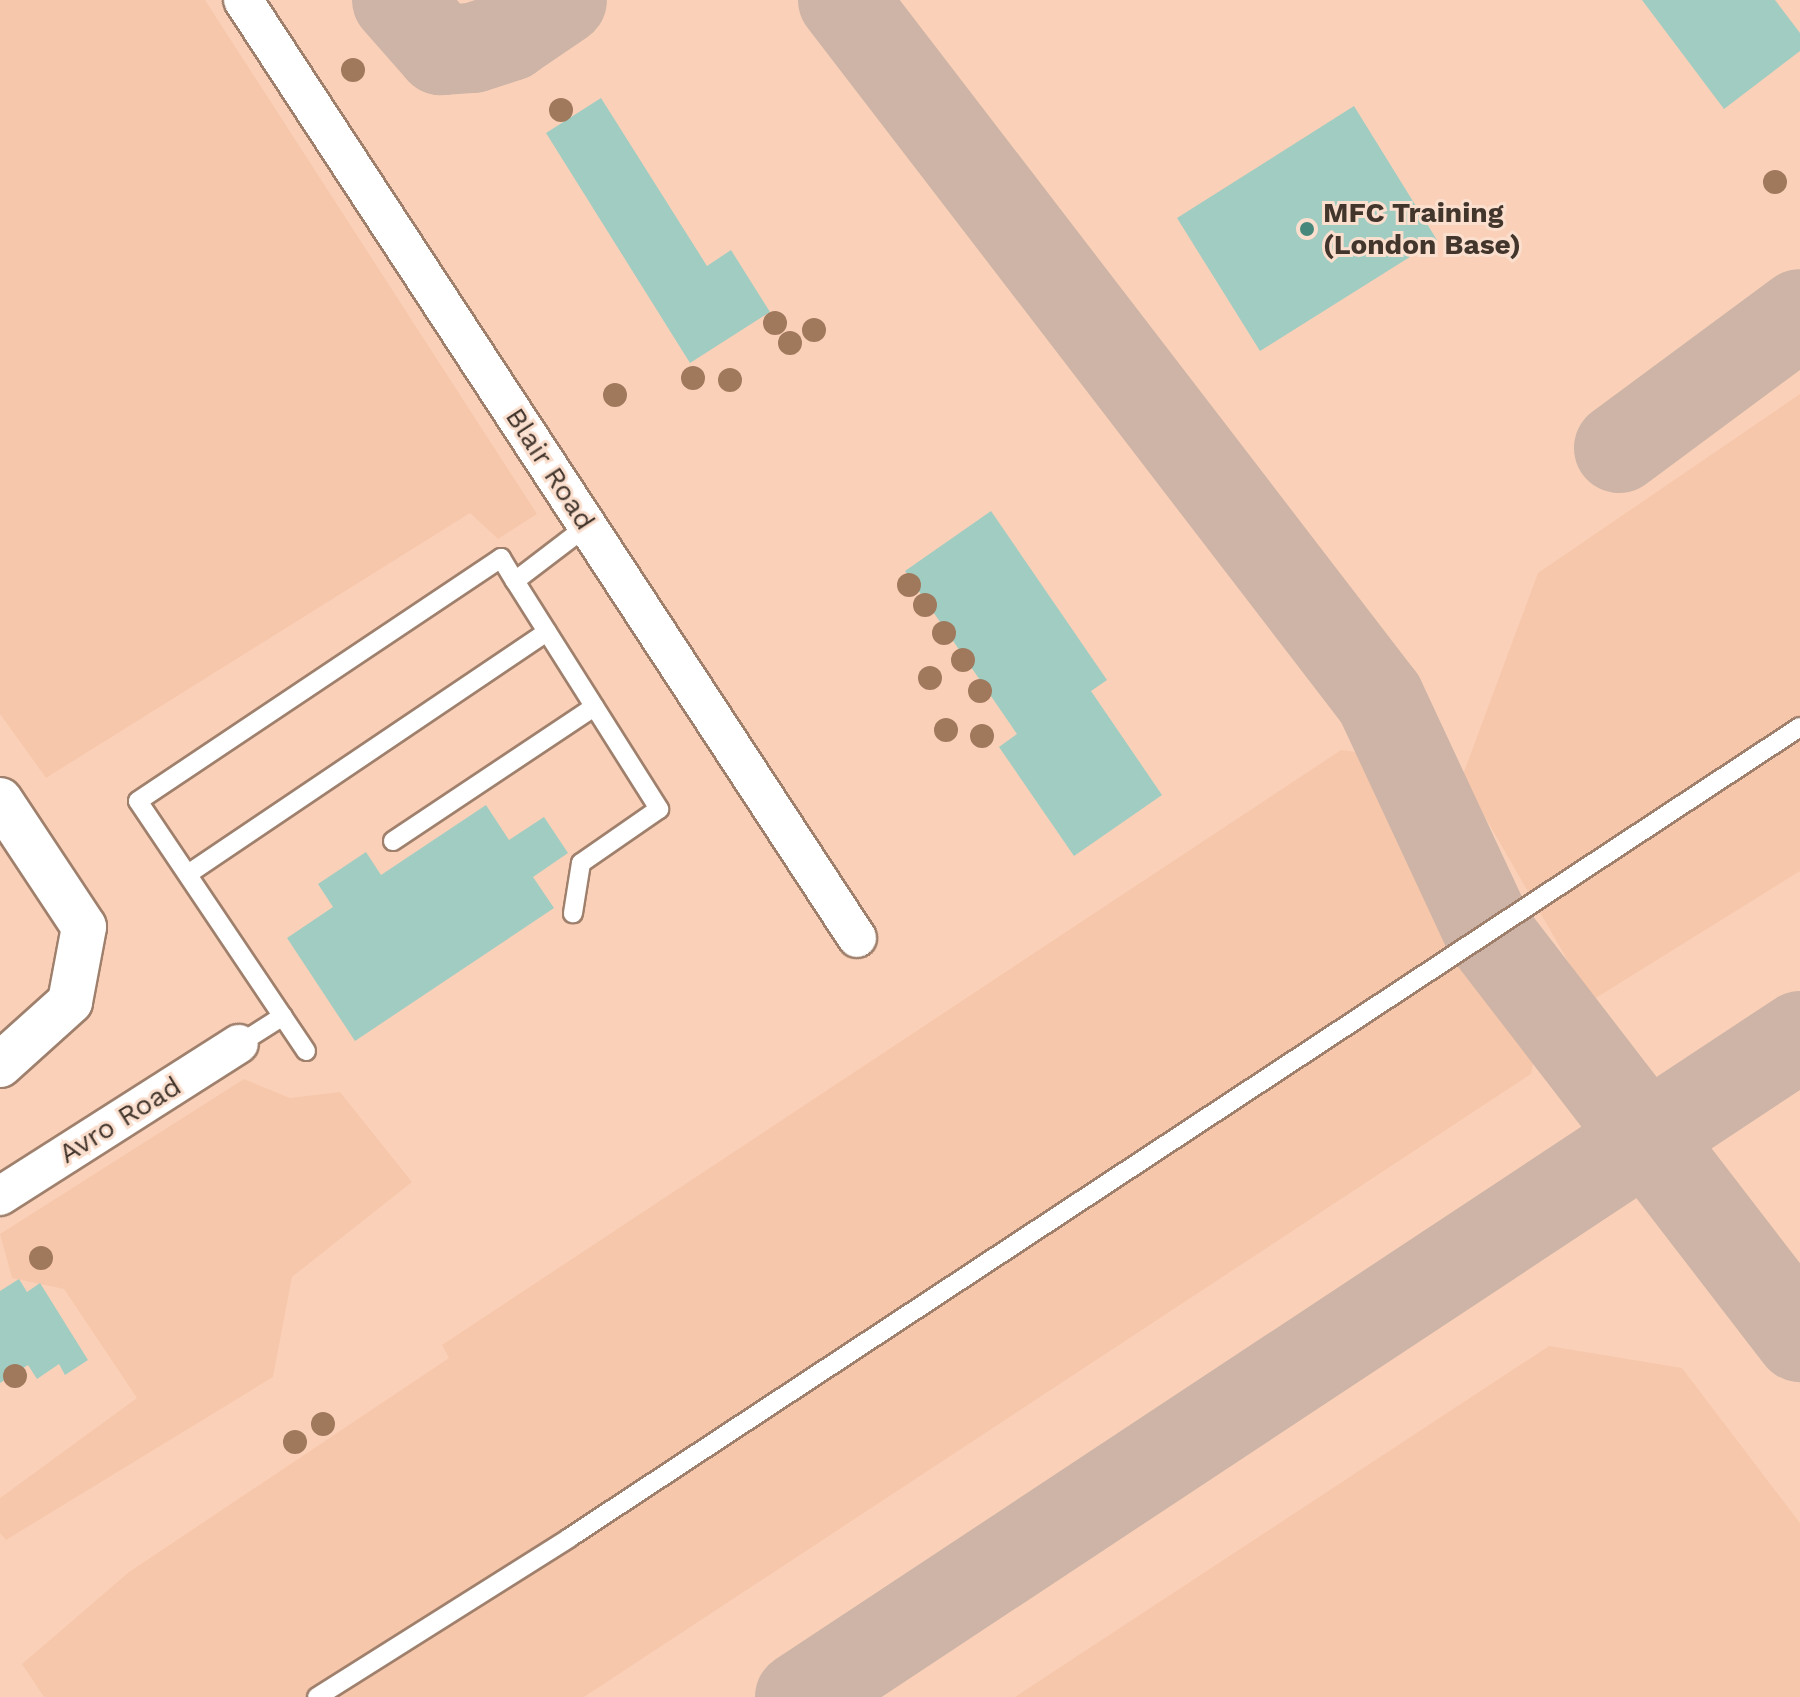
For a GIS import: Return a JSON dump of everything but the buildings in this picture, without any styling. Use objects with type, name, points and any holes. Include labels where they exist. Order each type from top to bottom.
[{"type":"street","name":"Blair Road","points":[[243,0],[857,938]]},
{"type":"street","points":[[0,800],[84,927],[70,1002],[0,1065]]},
{"type":"street","name":"Avro Road","points":[[0,1196],[239,1044]]},
{"type":"lane","points":[[515,581],[587,526]]},
{"type":"lane","points":[[306,1051],[138,801],[501,558],[659,809],[581,863],[573,913]]},
{"type":"lane","points":[[188,874],[547,632]]},
{"type":"lane","points":[[393,841],[594,707]]},
{"type":"lane","points":[[317,1697],[569,1538],[1800,727]]},
{"type":"lane","points":[[239,1044],[283,1016]]},
{"type":"shaded area","points":[[0,0],[1800,0],[1800,1697],[0,1697]]},
{"type":"shaded area","points":[[0,0],[205,0],[537,514],[498,539],[470,513],[46,778],[0,714]]},
{"type":"shaded area","points":[[1800,394],[1800,871],[1591,1001],[1462,777],[1538,573]]},
{"type":"shaded area","points":[[1341,750],[1366,753],[1445,937],[1535,1054],[1531,1074],[584,1697],[44,1697],[22,1664],[129,1572],[449,1358],[442,1345]]},
{"type":"shaded area","points":[[244,1079],[290,1098],[340,1092],[412,1182],[292,1277],[273,1377],[6,1540],[0,1533],[0,1498],[137,1398],[64,1289],[12,1278],[0,1234]]},
{"type":"shaded area","points":[[1549,1346],[1682,1368],[1800,1523],[1800,1697],[1015,1697]]},
{"type":"taxiway","points":[[397,0],[441,50],[473,48],[509,36],[562,0]]},
{"type":"taxiway","points":[[843,0],[1380,699],[1489,933],[1800,1337]]},
{"type":"taxiway","points":[[1619,448],[1800,314]]},
{"type":"taxiway","points":[[800,1697],[1800,1036]]},
{"type":"place","name":"MFC Training (London Base)","points":[[1307,229]]}]
